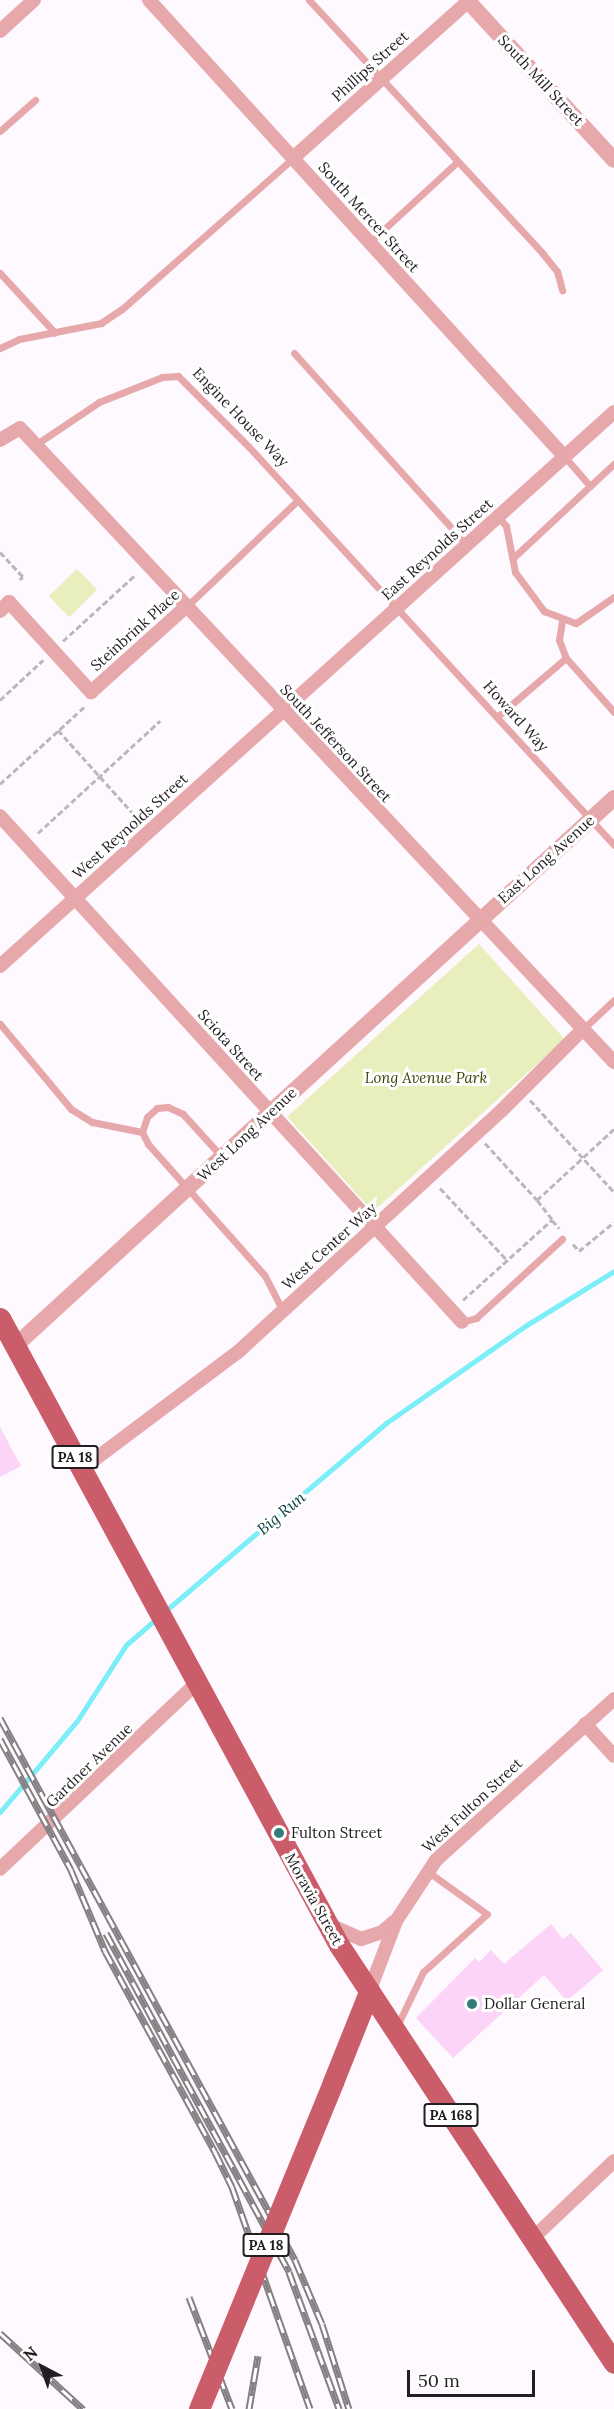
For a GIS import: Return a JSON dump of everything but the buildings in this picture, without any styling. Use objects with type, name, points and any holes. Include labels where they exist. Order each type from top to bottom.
[{"type":"main road","name":"Moravia Street","points":[[0,1318],[327,1922],[369,1992],[614,2363]]},
{"type":"main road","name":"PA 18","points":[[199,2409],[369,1992]]},
{"type":"street","points":[[0,32],[34,0]]},
{"type":"street","name":"South Mercer Street","points":[[149,0],[564,456]]},
{"type":"street","name":"Phillips Street","points":[[293,158],[469,0]]},
{"type":"street","name":"South Mill Street","points":[[469,0],[614,160]]},
{"type":"street","name":"East Reynolds Street","points":[[283,711],[614,412]]},
{"type":"street","points":[[0,440],[20,428],[35,445]]},
{"type":"street","name":"South Jefferson Street","points":[[35,445],[478,921],[614,1062]]},
{"type":"street","name":"Steinbrink Place","points":[[0,611],[9,602],[91,692],[187,606]]},
{"type":"street","name":"West Reynolds Street","points":[[0,966],[283,711]]},
{"type":"street","name":"East Long Avenue","points":[[478,921],[614,798]]},
{"type":"street","name":"Sciota Street","points":[[0,816],[462,1322]]},
{"type":"street","name":"West Long Avenue","points":[[15,1347],[478,921]]},
{"type":"street","name":"West Center Way","points":[[82,1469],[198,1385],[374,1228],[583,1029]]},
{"type":"street","name":"Gardner Avenue","points":[[0,1869],[198,1683]]},
{"type":"street","name":"West Fulton Street","points":[[369,1992],[396,1921],[427,1871],[459,1835],[614,1699]]},
{"type":"street","points":[[585,1724],[614,1756]]},
{"type":"street","points":[[327,1922],[340,1933],[361,1938],[382,1932],[396,1921]]},
{"type":"street","points":[[533,2238],[614,2161]]},
{"type":"lane","points":[[309,0],[555,267],[562,290]]},
{"type":"lane","points":[[0,131],[35,100]]},
{"type":"lane","points":[[0,348],[19,339],[101,322],[122,309],[293,158]]},
{"type":"lane","points":[[369,243],[457,162]]},
{"type":"lane","points":[[0,273],[55,333]]},
{"type":"lane","points":[[294,353],[467,545]]},
{"type":"lane","name":"Engine House Way","points":[[35,445],[78,412],[170,375],[200,395],[396,608]]},
{"type":"lane","points":[[564,456],[590,486]]},
{"type":"lane","points":[[513,558],[614,464]]},
{"type":"lane","name":"Steinbrink Place","points":[[187,606],[298,500]]},
{"type":"lane","points":[[498,517],[506,526],[515,572],[533,600],[562,621],[576,623],[614,597]]},
{"type":"lane","name":"Howard Way","points":[[396,608],[498,716],[614,845]]},
{"type":"lane","points":[[562,621],[559,640],[566,658],[614,712]]},
{"type":"lane","points":[[498,716],[566,658]]},
{"type":"lane","points":[[583,1029],[614,1000]]},
{"type":"lane","points":[[0,1024],[71,1110],[92,1122],[142,1132]]},
{"type":"lane","points":[[222,1157],[183,1114],[168,1107],[157,1108],[147,1117],[142,1132],[148,1144],[265,1276],[282,1311]]},
{"type":"lane","points":[[462,1322],[476,1318],[562,1239]]},
{"type":"lane","points":[[395,2031],[423,1972],[487,1914],[427,1871]]},
{"type":"path","points":[[0,552],[23,577],[20,579]]},
{"type":"path","points":[[0,700],[135,575]]},
{"type":"path","points":[[0,784],[86,705],[91,692]]},
{"type":"path","points":[[38,832],[160,721]]},
{"type":"path","points":[[58,730],[139,820]]},
{"type":"path","points":[[529,1099],[614,1192]]},
{"type":"path","points":[[537,1200],[614,1129]]},
{"type":"path","points":[[483,1141],[537,1200],[552,1220]]},
{"type":"path","points":[[437,1184],[507,1260]]},
{"type":"green space","points":[[77,569],[97,590],[69,617],[49,596]]},
{"type":"green space","name":"Long Avenue Park","points":[[479,944],[565,1039],[373,1212],[287,1117]]},
{"type":"waterway","name":"Big Run","points":[[164,1612],[386,1423],[525,1326],[614,1271]]},
{"type":"waterway","name":"Big Run","points":[[0,1812],[77,1721],[126,1645],[157,1618]]},
{"type":"railway","points":[[0,1718],[295,2260],[322,2324],[349,2409]]},
{"type":"railway","points":[[0,1739],[71,1870],[105,1951],[232,2187],[310,2409]]},
{"type":"railway","points":[[106,1933],[289,2272],[339,2409]]},
{"type":"railway","points":[[189,2297],[232,2409]]},
{"type":"railway","points":[[0,2333],[83,2409]]},
{"type":"railway","points":[[249,2409],[258,2356]]},
{"type":"place","name":"Fulton Street","points":[[279,1833]]},
{"type":"place","name":"Dollar General","points":[[472,2004]]}]
